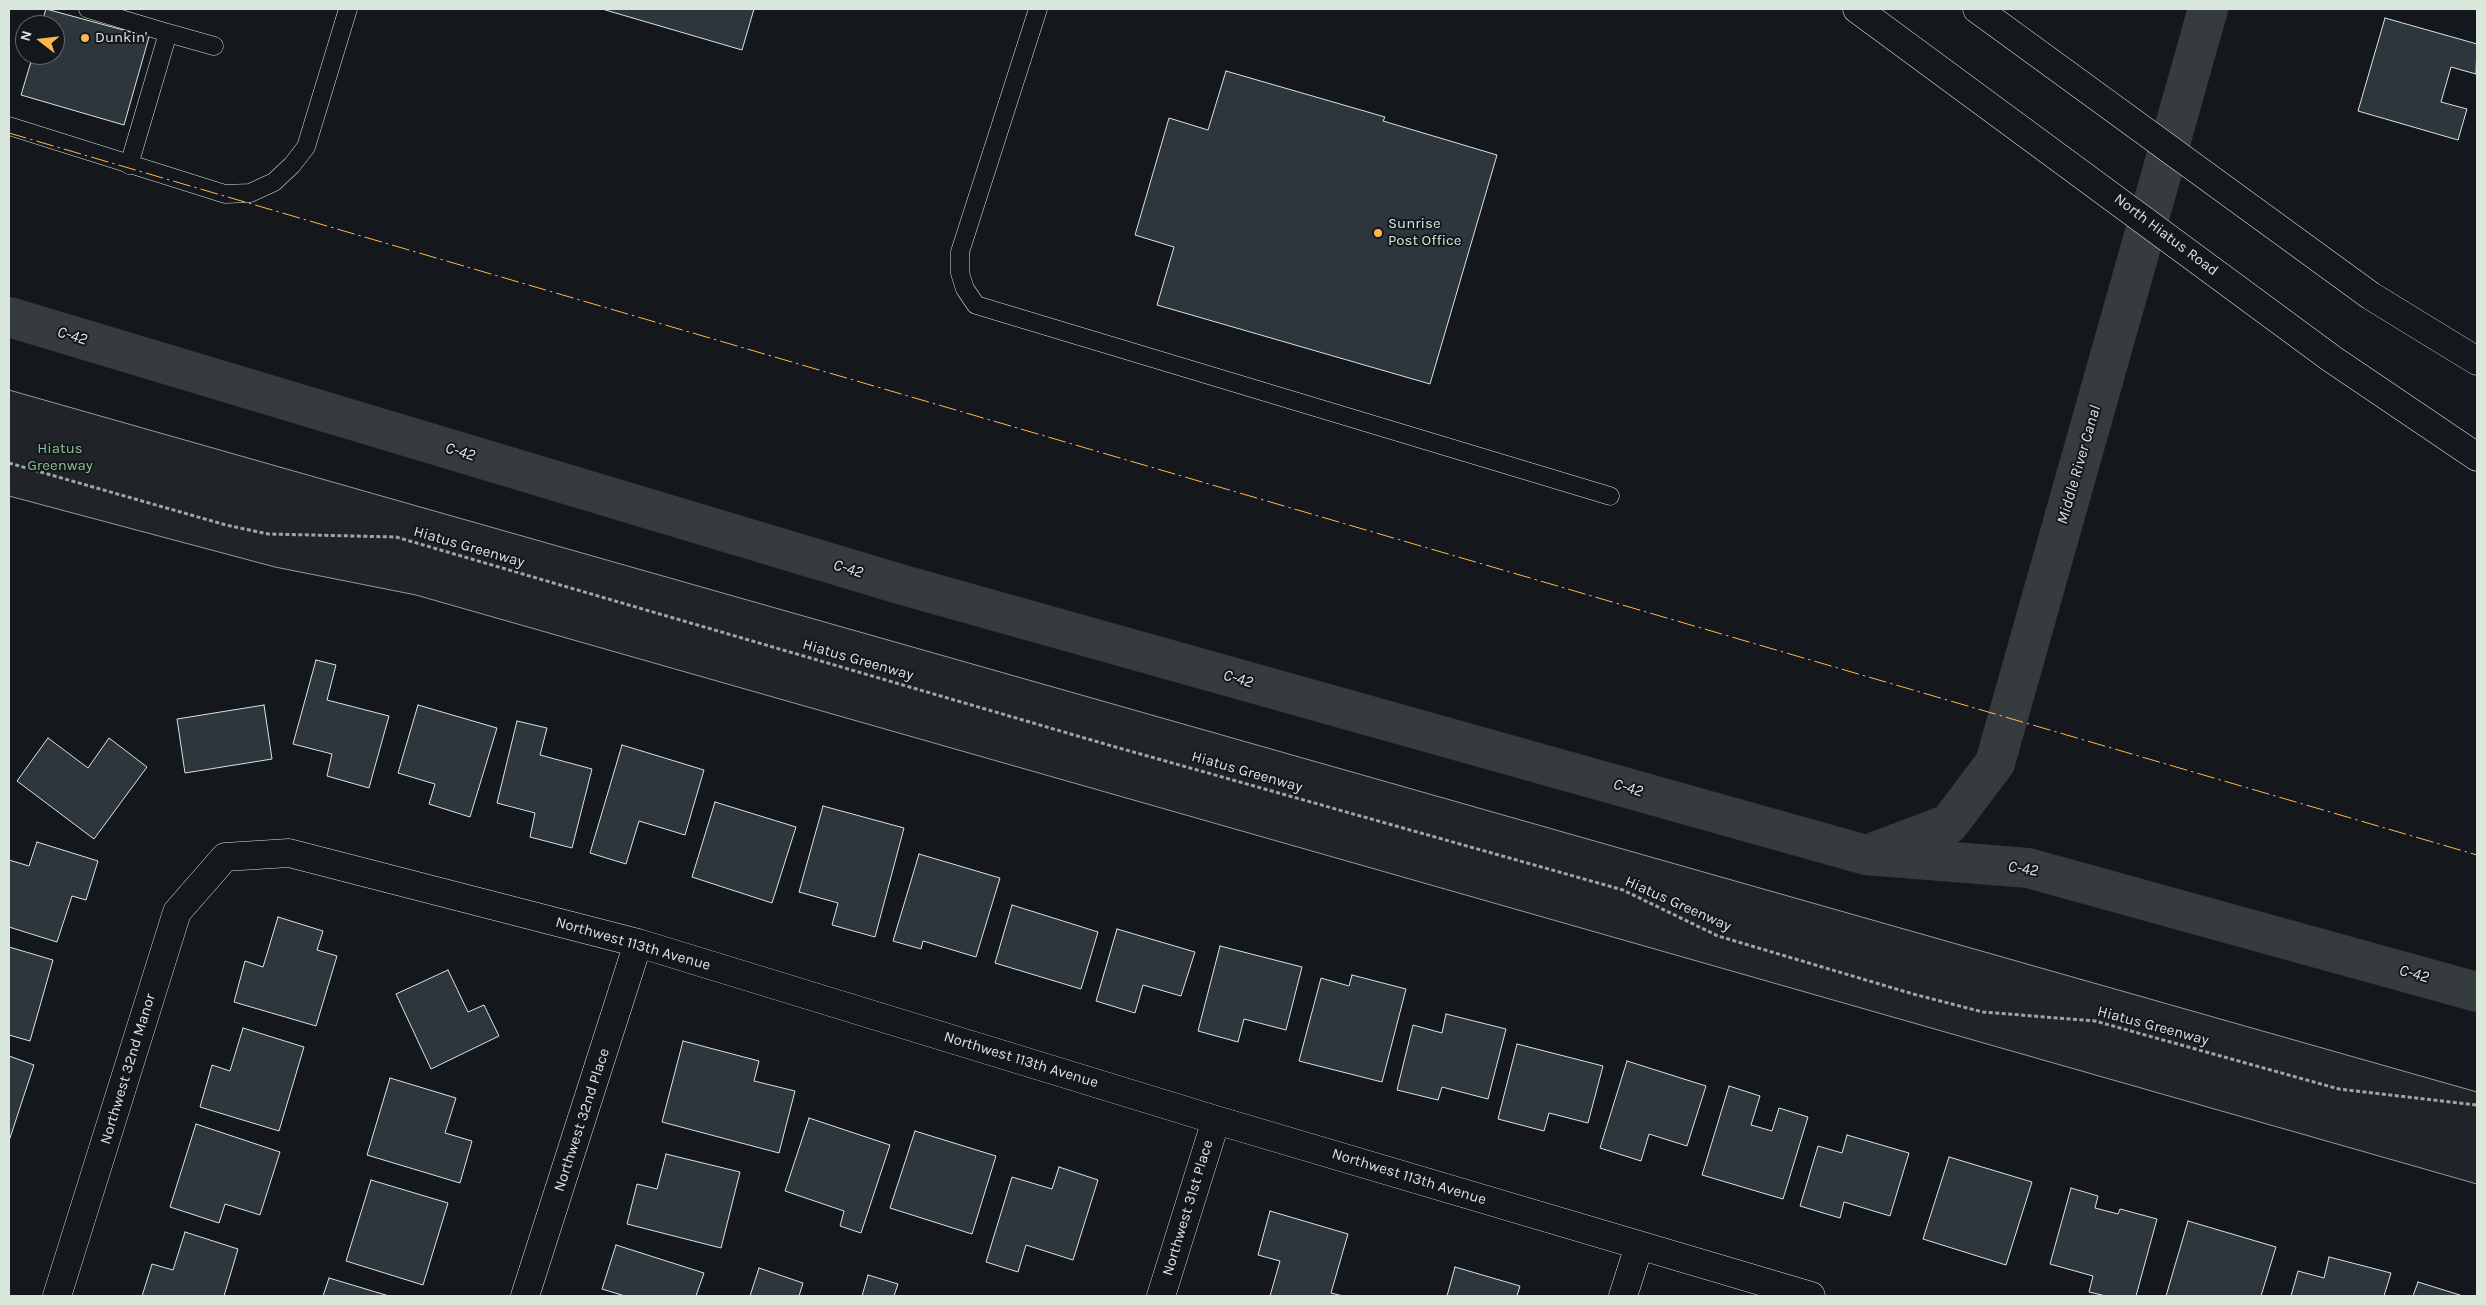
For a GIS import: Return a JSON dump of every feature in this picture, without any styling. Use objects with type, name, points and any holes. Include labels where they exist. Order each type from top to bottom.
[{"type":"street","name":"North Hiatus Road","points":[[1857,9],[2071,164],[2332,359],[2477,457]]},
{"type":"street","points":[[1976,9],[2371,296],[2477,361]]},
{"type":"street","name":"Northwest 113th Avenue","points":[[226,857],[289,854],[638,943],[1216,1120],[1810,1296]]},
{"type":"street","name":"Northwest 32nd Manor","points":[[57,1296],[177,912],[226,857]]},
{"type":"street","name":"Northwest 32nd Place","points":[[525,1296],[638,943]]},
{"type":"street","name":"Northwest 31st Place","points":[[1161,1296],[1216,1120]]},
{"type":"street","points":[[1623,1296],[1639,1246]]},
{"type":"lane","points":[[88,9],[214,46]]},
{"type":"lane","points":[[9,126],[225,194],[250,192],[274,182],[292,165],[306,147],[348,9]]},
{"type":"lane","points":[[1038,9],[960,252],[960,273],[965,288],[976,306],[1610,496]]},
{"type":"lane","points":[[128,165],[168,33]]},
{"type":"path","name":"Hiatus Greenway","points":[[9,463],[226,525],[268,534],[396,537],[1085,738],[1623,890],[1718,936],[1913,994],[1983,1012],[2095,1021],[2339,1089],[2477,1105]]},
{"type":"green space","name":"Hiatus Greenway","points":[[9,390],[2477,1092],[2477,1184],[416,595],[275,567],[9,496]]},
{"type":"building","points":[[46,9],[149,37],[124,125],[21,95],[30,65],[65,65],[65,15],[44,15]]},
{"type":"building","points":[[602,9],[754,9],[742,50]]},
{"type":"building","points":[[2385,18],[2477,44],[2476,74],[2451,67],[2441,102],[2467,109],[2458,140],[2358,111]]},
{"type":"building","points":[[1226,71],[1385,117],[1383,121],[1497,155],[1430,384],[1157,305],[1174,247],[1135,235],[1169,118],[1208,130]]},
{"type":"building","points":[[316,660],[336,665],[327,700],[389,716],[369,788],[327,776],[332,754],[293,744]]},
{"type":"building","points":[[264,705],[272,759],[185,773],[177,719]]},
{"type":"building","points":[[418,705],[497,728],[470,817],[429,804],[435,784],[398,773]]},
{"type":"building","points":[[517,721],[547,728],[540,755],[592,769],[572,848],[530,837],[535,813],[497,803]]},
{"type":"building","points":[[48,738],[88,768],[109,738],[147,767],[94,839],[17,781]]},
{"type":"building","points":[[622,745],[704,770],[685,835],[639,821],[626,864],[590,853]]},
{"type":"building","points":[[715,802],[796,827],[772,903],[692,877]]},
{"type":"building","points":[[823,806],[904,828],[875,937],[832,925],[838,903],[799,892]]},
{"type":"building","points":[[37,842],[98,861],[86,900],[72,896],[57,942],[9,927],[9,860],[29,866]]},
{"type":"building","points":[[919,854],[1000,878],[976,957],[923,941],[921,949],[893,941]]},
{"type":"building","points":[[1012,905],[1098,932],[1081,989],[995,963]]},
{"type":"building","points":[[278,917],[323,931],[317,950],[337,956],[316,1026],[234,1002],[245,961],[263,967]]},
{"type":"building","points":[[1117,929],[1195,952],[1181,996],[1143,985],[1135,1013],[1096,1001]]},
{"type":"building","points":[[1220,946],[1302,967],[1286,1030],[1244,1019],[1238,1042],[1198,1031]]},
{"type":"building","points":[[9,947],[53,960],[30,1041],[9,1035]]},
{"type":"building","points":[[448,970],[468,1012],[484,1005],[499,1036],[431,1069],[396,994]]},
{"type":"building","points":[[1352,975],[1406,989],[1382,1082],[1299,1061],[1321,978],[1349,986]]},
{"type":"building","points":[[1446,1014],[1506,1029],[1488,1099],[1442,1087],[1438,1100],[1397,1090],[1413,1025],[1442,1033]]},
{"type":"building","points":[[243,1028],[304,1047],[279,1131],[200,1107],[212,1065],[230,1071]]},
{"type":"building","points":[[683,1041],[759,1061],[754,1081],[795,1091],[779,1153],[662,1122]]},
{"type":"building","points":[[1517,1044],[1603,1066],[1588,1123],[1549,1113],[1544,1131],[1498,1119]]},
{"type":"building","points":[[9,1056],[34,1065],[9,1141]]},
{"type":"building","points":[[1627,1061],[1706,1086],[1687,1146],[1649,1134],[1641,1161],[1600,1148]]},
{"type":"building","points":[[390,1078],[456,1098],[445,1133],[472,1141],[460,1183],[367,1155]]},
{"type":"building","points":[[1729,1086],[1760,1096],[1751,1125],[1772,1131],[1779,1108],[1808,1117],[1783,1199],[1702,1175]]},
{"type":"building","points":[[809,1118],[890,1145],[861,1233],[840,1226],[844,1211],[785,1191]]},
{"type":"building","points":[[196,1124],[280,1152],[260,1215],[225,1204],[219,1223],[170,1207]]},
{"type":"building","points":[[915,1131],[996,1156],[972,1234],[890,1208]]},
{"type":"building","points":[[1847,1135],[1909,1153],[1890,1216],[1844,1202],[1840,1218],[1800,1206],[1818,1146],[1842,1153]]},
{"type":"building","points":[[666,1154],[740,1172],[721,1248],[627,1224],[637,1184],[657,1189]]},
{"type":"building","points":[[1949,1157],[2032,1182],[2006,1265],[1923,1239]]},
{"type":"building","points":[[1059,1167],[1098,1180],[1073,1260],[1026,1245],[1018,1272],[986,1262],[1012,1177],[1052,1189]]},
{"type":"building","points":[[371,1180],[448,1203],[423,1285],[346,1261]]},
{"type":"building","points":[[2071,1188],[2098,1196],[2095,1208],[2118,1214],[2120,1209],[2157,1219],[2136,1296],[2106,1296],[2089,1292],[2093,1276],[2050,1264]]},
{"type":"building","points":[[1270,1211],[1348,1234],[1331,1293],[1343,1296],[1270,1296],[1280,1261],[1258,1255]]},
{"type":"building","points":[[2188,1221],[2276,1247],[2261,1296],[2166,1296]]},
{"type":"building","points":[[185,1232],[238,1249],[224,1296],[142,1296],[152,1264],[173,1270]]},
{"type":"building","points":[[616,1245],[704,1273],[696,1296],[625,1296],[602,1289]]},
{"type":"building","points":[[2329,1257],[2391,1273],[2384,1296],[2291,1296],[2298,1271],[2324,1278]]},
{"type":"building","points":[[1455,1267],[1520,1286],[1517,1296],[1447,1296]]},
{"type":"building","points":[[759,1268],[803,1283],[799,1296],[750,1296]]},
{"type":"building","points":[[868,1275],[898,1284],[894,1296],[862,1296]]},
{"type":"building","points":[[329,1278],[389,1296],[323,1296]]},
{"type":"building","points":[[2418,1282],[2463,1296],[2413,1296]]},
{"type":"waterway","name":"Middle River Canal","points":[[1877,851],[1949,824],[1995,763],[2208,9]]},
{"type":"waterway","name":"C-42","points":[[9,317],[903,585],[1866,855],[2028,868],[2477,992]]},
{"type":"power","points":[[9,133],[2477,855]]},
{"type":"place","name":"Dunkin'","points":[[85,38]]},
{"type":"place","name":"Sunrise Post Office","points":[[1378,233]]}]
